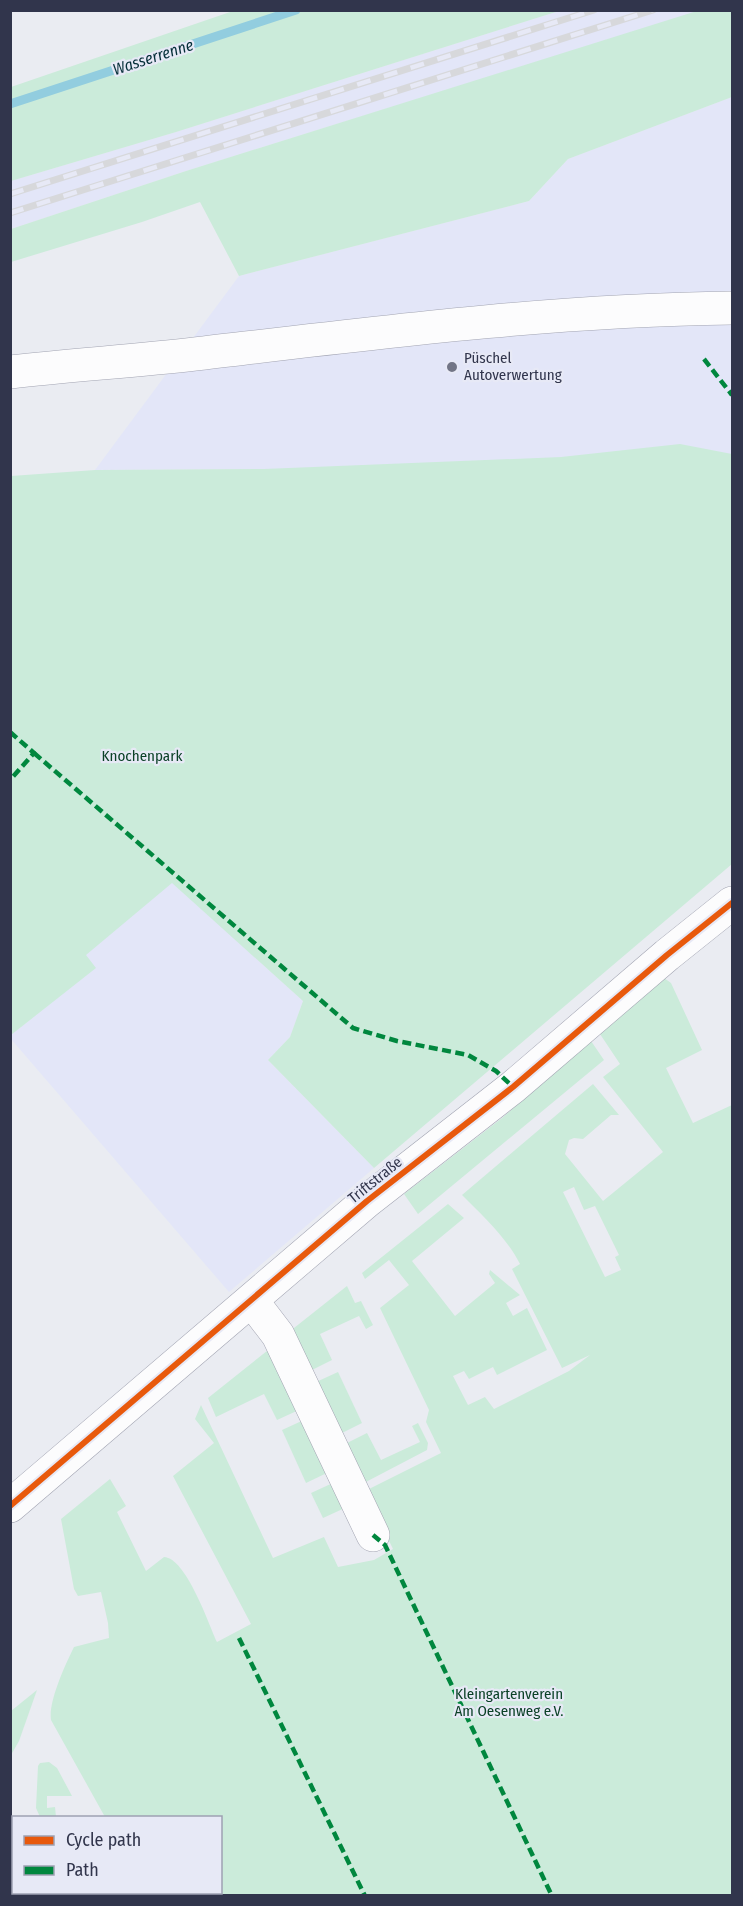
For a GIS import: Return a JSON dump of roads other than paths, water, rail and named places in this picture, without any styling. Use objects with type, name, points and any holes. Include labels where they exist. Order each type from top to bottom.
[{"type":"street","points":[[10,372],[516,318],[693,308],[732,308]]},
{"type":"street","name":"Triftstraße","points":[[10,1506],[367,1201],[513,1087],[732,903]]},
{"type":"street","points":[[252,1301],[278,1335],[373,1535]]},
{"type":"waterway","name":"Wasserrenne","points":[[10,104],[296,10]]},
{"type":"railway","points":[[10,194],[594,10]]},
{"type":"railway","points":[[10,213],[653,10]]},
{"type":"place","name":"Püschel Autoverwertung","points":[[452,367]]},
{"type":"park label","name":"Knochenpark","points":[[142,756]]},
{"type":"park label","name":"Kleingartenverein Am Oesenweg e.V.","points":[[509,1702]]}]
